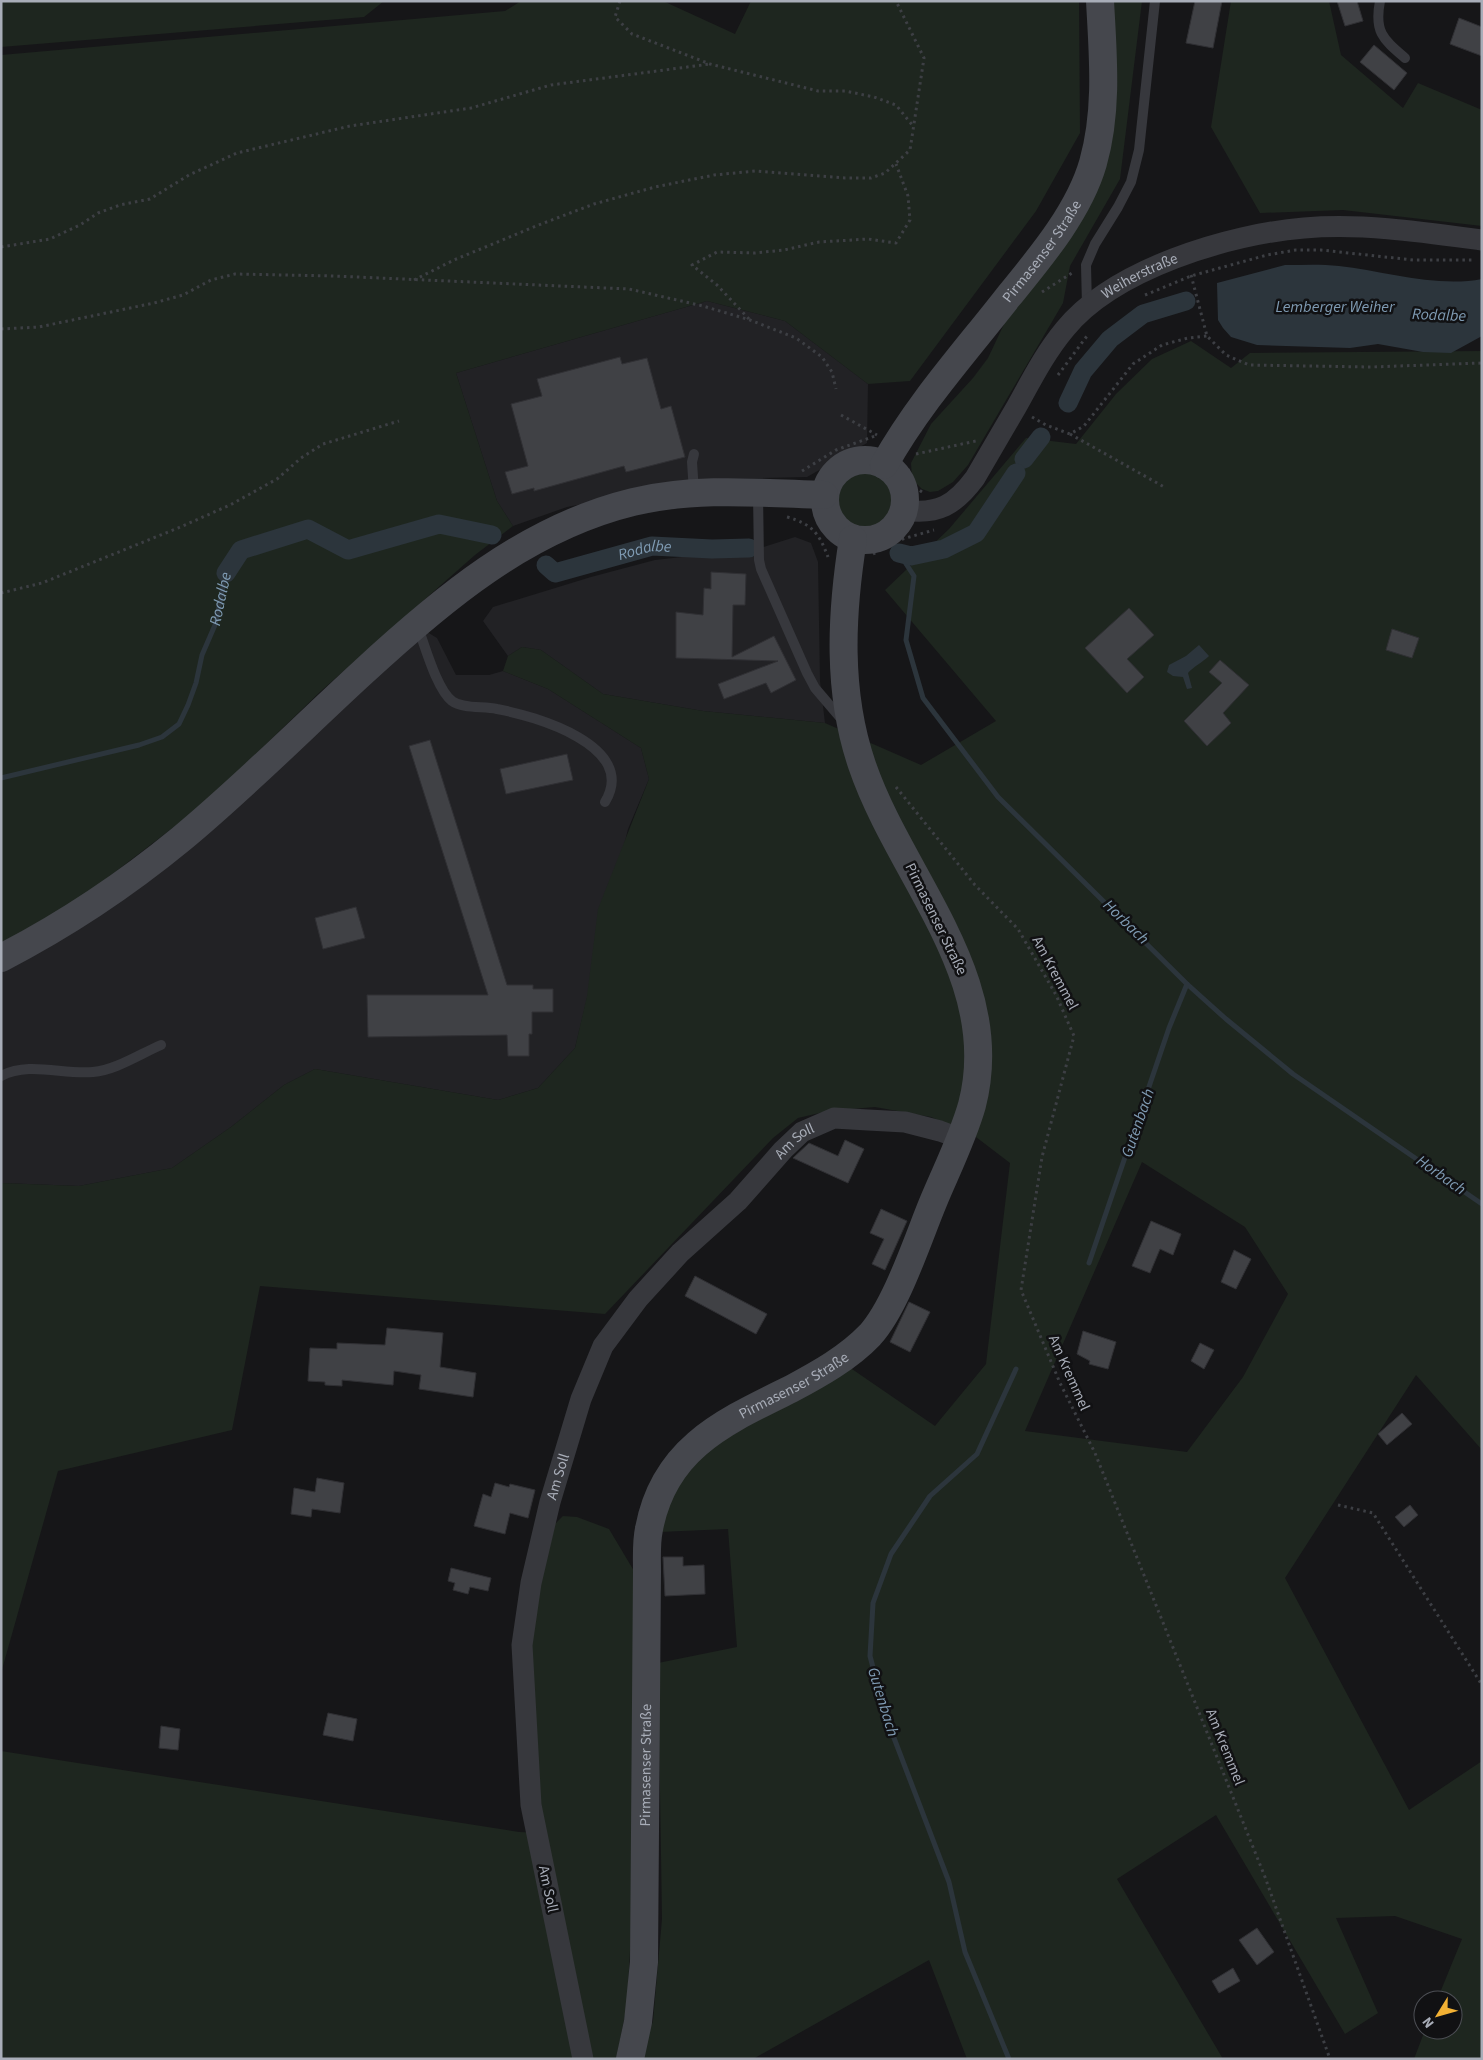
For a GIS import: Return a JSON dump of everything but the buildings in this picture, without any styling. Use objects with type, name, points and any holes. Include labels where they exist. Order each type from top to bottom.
[{"type":"main road","name":"Pirmasenser Straße","points":[[892,450],[917,412],[1037,262],[1069,213],[1087,179],[1097,148],[1102,115],[1104,82],[1100,1]]},
{"type":"main road","points":[[1,958],[54,930],[91,906],[182,838],[412,626],[472,580],[550,532],[585,517],[635,502],[694,493],[758,504],[808,503],[824,506],[831,522],[843,534],[851,550],[866,541],[879,538],[890,532],[899,522],[904,510],[905,499],[901,484],[892,471],[892,450],[841,467],[808,503]]},
{"type":"main road","name":"Pirmasenser Straße","points":[[630,2059],[638,2022],[644,1962],[647,1571],[648,1532],[655,1503],[664,1482],[678,1462],[710,1432],[813,1378],[856,1349],[872,1332],[898,1286],[972,1106],[979,1060],[974,1009],[967,983],[956,956],[878,802],[862,767],[852,733],[842,635],[851,550]]},
{"type":"street","name":"Weiherstraße","points":[[904,510],[920,512],[950,505],[963,494],[975,478],[999,437],[1027,414],[1043,358],[1066,328],[1087,306],[1103,294],[1146,270],[1184,255],[1256,235],[1304,228],[1366,227],[1482,240]]},
{"type":"street","name":"Am Soll","points":[[584,2059],[531,1806],[522,1645],[531,1583],[550,1502],[581,1399],[604,1346],[638,1299],[680,1253],[738,1201],[783,1150],[802,1132],[834,1118],[842,1118],[905,1122],[959,1138]]},
{"type":"lane","points":[[1087,306],[1086,264],[1094,244],[1118,207],[1131,182],[1139,150],[1154,1]]},
{"type":"lane","points":[[1380,1],[1377,23],[1386,41],[1405,58]]},
{"type":"lane","points":[[694,454],[692,462],[694,493]]},
{"type":"lane","name":"Pirmasenser Straße","points":[[758,504],[759,560],[779,614],[816,688],[852,733]]},
{"type":"lane","points":[[412,626],[421,636],[444,692],[454,702],[507,711],[544,723],[571,734],[599,751],[607,762],[612,780],[612,788],[605,802]]},
{"type":"lane","points":[[1,1076],[18,1070],[92,1072],[104,1070],[161,1045]]},
{"type":"path","points":[[620,1],[615,17],[632,34],[710,64],[818,91],[845,92],[874,97],[896,105],[912,126]]},
{"type":"path","points":[[413,280],[454,260],[594,204],[655,187],[714,174],[756,171],[845,178],[871,178],[885,173],[910,150],[912,126],[924,58],[896,1]]},
{"type":"path","points":[[1,247],[50,239],[80,225],[98,212],[150,199],[189,175],[237,153],[350,126],[471,108],[551,85],[710,64]]},
{"type":"path","points":[[750,320],[717,285],[692,265],[717,252],[755,253],[784,250],[819,242],[868,238],[896,243],[910,220],[908,196],[896,164]]},
{"type":"path","points":[[1136,298],[1191,276],[1267,255],[1296,250],[1321,250],[1413,260],[1482,260]]},
{"type":"path","points":[[1184,255],[1207,336],[1226,355],[1249,365],[1371,367],[1482,363]]},
{"type":"path","points":[[1,329],[39,327],[154,303],[183,296],[211,280],[235,274],[629,289],[703,306],[750,320],[796,338],[822,357],[832,372],[836,389]]},
{"type":"path","points":[[1058,376],[1091,331]]},
{"type":"path","points":[[1070,434],[1084,426],[1133,364],[1162,345],[1188,338],[1207,336]]},
{"type":"path","points":[[1027,414],[1046,425],[1070,434],[1166,488]]},
{"type":"path","points":[[841,415],[892,450],[908,465],[910,480],[918,490],[928,494]]},
{"type":"path","points":[[1,593],[42,583],[178,528],[230,505],[278,479],[301,458],[323,444],[399,420]]},
{"type":"path","points":[[942,527],[896,541],[873,554],[866,563],[851,550],[829,559],[815,531],[799,473],[836,450],[892,450],[999,437]]},
{"type":"path","points":[[758,504],[778,515],[808,503]]},
{"type":"path","name":"Am Kremmel","points":[[895,786],[975,885],[1018,929],[1056,995],[1074,1036],[1042,1157],[1021,1290],[1060,1383],[1102,1471],[1265,1878],[1330,2059]]},
{"type":"path","points":[[1338,1505],[1374,1513],[1482,1685]]},
{"type":"shaded area","points":[[1,1],[384,1],[364,17],[1,47]]},
{"type":"shaded area","points":[[521,1],[663,1],[735,34],[751,1],[1079,1],[1080,133],[1036,211],[910,381],[868,384],[785,321],[707,301],[456,373],[497,501],[513,526],[475,555],[321,691],[204,804],[85,895],[1,944],[1,55],[505,11]]},
{"type":"shaded area","points":[[1111,1],[1142,1],[1120,179],[1070,266],[1063,303],[968,465],[953,482],[938,491],[930,492],[922,489],[912,479],[911,463],[931,424],[973,378],[988,358],[1005,322],[1072,226]]},
{"type":"shaded area","points":[[1231,1],[1329,1],[1341,55],[1403,108],[1418,83],[1482,110],[1482,226],[1343,210],[1260,213],[1211,127]]},
{"type":"shaded area","points":[[707,301],[785,321],[868,384],[867,443],[807,477],[711,479],[567,507],[513,526],[497,501],[456,373]]},
{"type":"shaded area","points":[[1191,341],[1231,368],[1250,353],[1482,351],[1482,1450],[1416,1375],[1285,1578],[1409,1810],[1482,1761],[1482,2059],[1414,2059],[1421,2040],[1463,2040],[1463,1990],[1441,1990],[1462,1939],[1395,1916],[1336,1918],[1378,2013],[1345,2034],[1216,1815],[1117,1879],[1223,2059],[967,2059],[929,1960],[753,2059],[641,2059],[653,2021],[662,1919],[658,1663],[737,1647],[728,1529],[659,1532],[675,1487],[695,1457],[849,1367],[935,1426],[986,1364],[1010,1163],[972,1134],[931,1117],[875,1107],[828,1111],[798,1118],[773,1138],[605,1314],[260,1286],[232,1430],[58,1471],[1,1673],[1,1183],[79,1186],[172,1168],[231,1127],[284,1085],[315,1069],[498,1100],[538,1088],[575,1048],[587,996],[598,909],[649,779],[641,748],[548,689],[503,671],[508,656],[522,647],[541,650],[603,694],[703,711],[825,723],[921,765],[996,721],[885,590],[949,529],[1026,438],[1076,444],[1116,394],[1152,359]],"holes":[[[1142,1162],[1245,1227],[1288,1294],[1243,1377],[1187,1452],[1025,1431]]]},
{"type":"shaded area","points":[[857,472],[869,472],[884,480],[892,495],[892,507],[884,522],[869,530],[857,530],[842,522],[834,507],[834,495],[842,480]]},
{"type":"shaded area","points":[[795,537],[811,543],[818,562],[820,681],[825,723],[703,711],[603,694],[541,650],[522,647],[508,656],[483,621],[493,607],[591,577],[655,560],[748,552]]},
{"type":"shaded area","points":[[414,624],[437,638],[456,675],[489,675],[503,671],[548,689],[641,748],[649,779],[628,829],[575,1048],[538,1088],[498,1100],[315,1069],[284,1085],[231,1127],[172,1168],[79,1186],[1,1183],[1,958],[54,930]]},
{"type":"shaded area","points":[[563,1516],[577,1517],[609,1529],[637,1576],[631,1933],[627,2006],[616,2059],[1,2059],[1,1751],[519,1832],[541,1833],[527,1643],[555,1524]]},
{"type":"water","name":"Lemberger Weiher","points":[[1285,265],[1339,266],[1429,280],[1465,281],[1482,279],[1482,336],[1451,353],[1423,352],[1378,344],[1350,348],[1257,345],[1231,337],[1218,320],[1217,283]]},
{"type":"water","points":[[1199,645],[1209,656],[1188,673],[1192,688],[1187,689],[1183,677],[1173,676],[1167,672],[1169,665],[1186,656]]},
{"type":"waterway","name":"Rodalbe","points":[[1068,403],[1083,371],[1110,339],[1143,314],[1186,301]]},
{"type":"waterway","name":"Rodalbe","points":[[1024,459],[1041,437]]},
{"type":"waterway","name":"Rodalbe","points":[[899,553],[911,556],[944,549],[976,533],[1016,473]]},
{"type":"waterway","name":"Rodalbe","points":[[226,573],[241,550],[308,529],[348,550],[439,524],[492,535]]},
{"type":"waterway","name":"Rodalbe","points":[[546,565],[555,573],[652,546],[712,549],[749,548]]},
{"type":"waterway","name":"Horbach","points":[[899,553],[914,576],[906,640],[923,698],[998,797],[1187,984],[1226,1019],[1293,1074],[1482,1204]]},
{"type":"waterway","name":"Rodalbe","points":[[1,778],[139,745],[162,737],[179,724],[188,705],[196,683],[202,655],[215,625],[226,573]]},
{"type":"waterway","name":"Gutenbach","points":[[1089,1263],[1169,1028],[1187,984]]},
{"type":"waterway","name":"Gutenbach","points":[[1009,2059],[965,1952],[949,1882],[886,1717],[870,1656],[873,1603],[891,1554],[930,1496],[977,1454],[1016,1369]]}]
